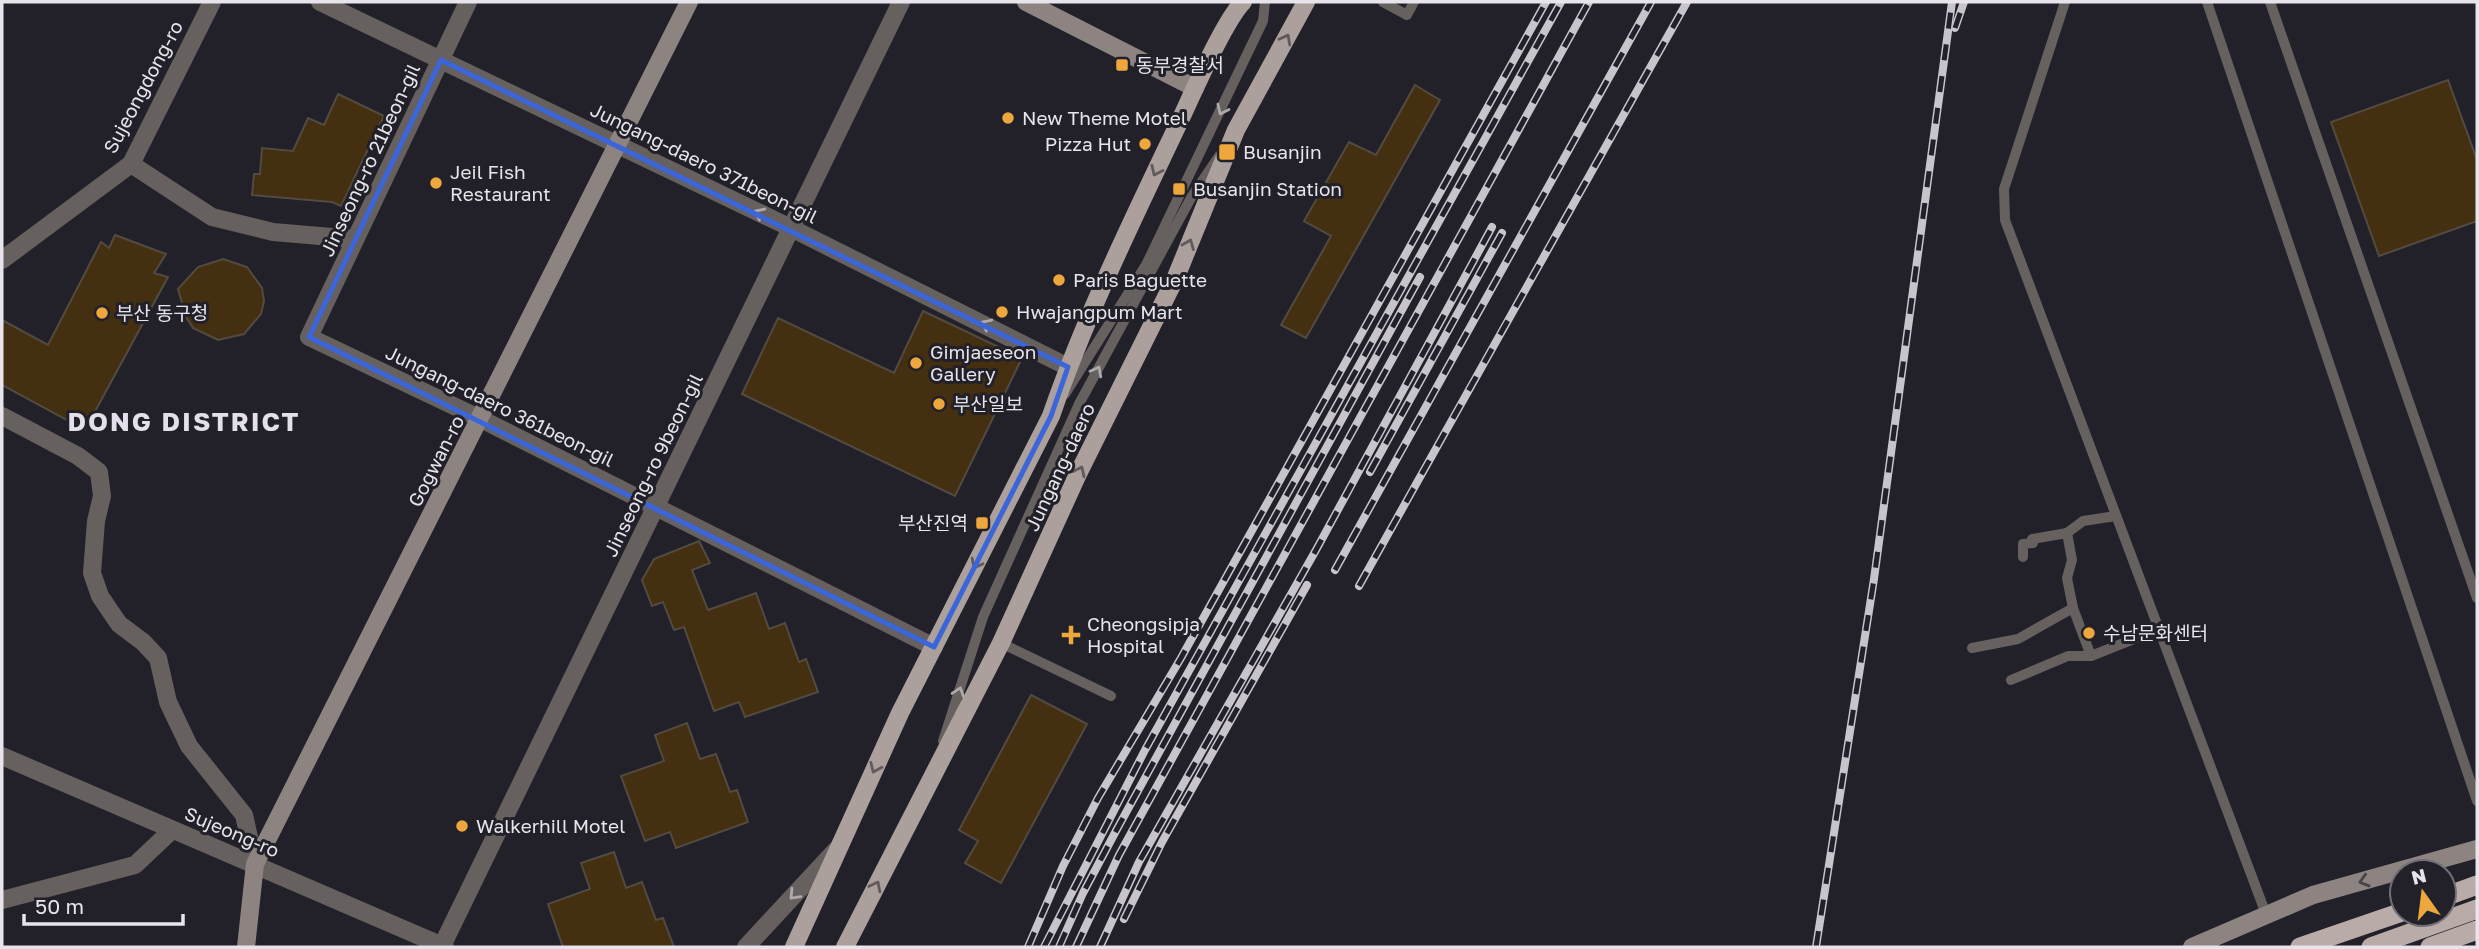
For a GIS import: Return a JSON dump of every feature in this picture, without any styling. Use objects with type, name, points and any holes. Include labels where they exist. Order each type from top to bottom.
[{"type":"highway","points":[[2458,892],[2477,885]]},
{"type":"highway","points":[[2371,947],[2477,909]]},
{"type":"highway","points":[[2300,947],[2388,917]]},
{"type":"highway","points":[[2430,947],[2477,930]]},
{"type":"main road","name":"Gogwan-ro","points":[[246,947],[256,864],[689,2]]},
{"type":"main road","points":[[1026,2],[1195,88]]},
{"type":"main road","name":"Jungang-daero","points":[[794,947],[900,713],[1051,416],[1068,367],[1118,249],[1195,88],[1243,2]]},
{"type":"main road","name":"Jungang-daero","points":[[845,947],[1001,643],[1077,476],[1176,277],[1236,130],[1306,2]]},
{"type":"main road","points":[[2193,947],[2314,895],[2477,849]]},
{"type":"street","name":"Sujeongdong-ro","points":[[2,260],[131,164],[212,2]]},
{"type":"street","name":"Jungang-daero 371beon-gil","points":[[320,2],[791,228],[1068,367]]},
{"type":"street","name":"Jinseong-ro 21beon-gil","points":[[309,337],[468,2]]},
{"type":"street","name":"Jinseong-ro 9beon-gil","points":[[443,947],[901,2]]},
{"type":"street","points":[[131,164],[212,217],[273,232],[355,239]]},
{"type":"street","name":"Jungang-daero 361beon-gil","points":[[309,337],[481,419],[934,647]]},
{"type":"street","points":[[2,416],[78,456],[99,472],[102,496],[96,521],[92,573],[100,596],[119,624],[143,642],[158,658],[168,702],[189,746],[244,815],[256,864]]},
{"type":"street","name":"Sujeong-ro","points":[[2,756],[443,947]]},
{"type":"street","points":[[2,900],[135,865],[172,830]]},
{"type":"street","points":[[746,947],[841,845]]},
{"type":"lane","points":[[1051,416],[1146,265],[1263,21],[1265,2]]},
{"type":"lane","points":[[1383,2],[1407,15],[1414,2]]},
{"type":"lane","points":[[2065,2],[2004,189],[2005,220],[2266,914]]},
{"type":"lane","points":[[2207,2],[2477,801]]},
{"type":"lane","points":[[2270,2],[2477,598]]},
{"type":"lane","points":[[930,780],[983,617],[1079,404],[1192,196],[1236,130]]},
{"type":"lane","points":[[2023,557],[2023,544],[2033,543],[2032,539],[2067,533],[2083,522],[2116,516]]},
{"type":"lane","points":[[2067,533],[2072,560],[2067,578],[2073,608],[2091,656]]},
{"type":"lane","points":[[1972,648],[2018,639],[2073,608]]},
{"type":"lane","points":[[2011,680],[2068,656],[2091,656],[2159,629]]},
{"type":"lane","points":[[1001,643],[1111,696]]},
{"type":"highlighted area","points":[[441,60],[1068,367],[1051,416],[934,647],[309,337]]},
{"type":"building","points":[[2448,80],[2477,160],[2477,221],[2379,256],[2331,122]]},
{"type":"building","points":[[1415,85],[1440,100],[1306,338],[1281,325],[1331,236],[1304,221],[1349,142],[1376,155]]},
{"type":"building","points":[[338,94],[384,116],[341,206],[332,202],[252,195],[254,174],[260,174],[262,148],[293,151],[308,118],[324,125]]},
{"type":"building","points":[[115,235],[166,254],[154,273],[168,277],[85,430],[2,385],[2,320],[48,345],[101,242],[109,248]]},
{"type":"building","points":[[223,259],[247,267],[262,288],[264,301],[261,314],[244,334],[218,340],[193,328],[186,317],[178,289],[198,267]]},
{"type":"building","name":"부산일보","points":[[923,311],[1022,358],[955,496],[742,394],[778,318],[894,373]]},
{"type":"building","points":[[699,541],[710,563],[692,570],[708,610],[756,593],[769,629],[785,623],[799,662],[806,659],[818,692],[745,717],[739,702],[714,711],[684,627],[674,630],[663,602],[652,606],[642,580],[654,559]]},
{"type":"building","points":[[1031,695],[1087,724],[1001,883],[965,863],[978,841],[959,830]]},
{"type":"building","points":[[687,723],[700,759],[716,754],[730,792],[737,790],[748,822],[676,848],[670,832],[645,841],[621,776],[664,761],[655,735]]},
{"type":"building","points":[[614,852],[626,888],[642,882],[656,920],[663,918],[674,947],[563,947],[548,904],[590,889],[581,863]]},
{"type":"railway","points":[[1028,947],[1063,866],[1098,798],[1181,658],[1546,2]]},
{"type":"railway","points":[[1044,947],[1145,750],[1561,2]]},
{"type":"railway","points":[[1076,947],[1119,855],[1589,2]]},
{"type":"railway","points":[[1335,570],[1651,2]]},
{"type":"railway","points":[[1359,586],[1687,2]]},
{"type":"railway","points":[[1816,947],[1874,579],[1952,2]]},
{"type":"railway","points":[[1955,28],[1964,2]]},
{"type":"railway","points":[[1100,947],[1139,862],[1316,550],[1492,227]]},
{"type":"railway","points":[[1370,472],[1502,233]]},
{"type":"railway","points":[[1059,947],[1083,893],[1117,829],[1420,277]]},
{"type":"railway","points":[[1124,919],[1162,842],[1307,585]]},
{"type":"place","name":"동부경찰서","points":[[1122,65]]},
{"type":"place","name":"New Theme Motel","points":[[1008,118]]},
{"type":"place","name":"Pizza Hut","points":[[1145,144]]},
{"type":"place","name":"Busanjin","points":[[1227,152]]},
{"type":"place","name":"Jeil Fish Restaurant","points":[[436,183]]},
{"type":"place","name":"Busanjin Station","points":[[1179,189]]},
{"type":"place","name":"Paris Baguette","points":[[1059,280]]},
{"type":"place","name":"Hwajangpum Mart","points":[[1002,312]]},
{"type":"place","name":"부산 동구청","points":[[102,313]]},
{"type":"place","name":"Gimjaeseon Gallery","points":[[916,363]]},
{"type":"place","name":"부산일보","points":[[939,404]]},
{"type":"place","name":"부산진역","points":[[982,523]]},
{"type":"place","name":"수남문화센터","points":[[2089,633]]},
{"type":"place","name":"Cheongsipja Hospital","points":[[1071,635]]},
{"type":"place","name":"Walkerhill Motel","points":[[462,826]]},
{"type":"district","name":"DONG DISTRICT","points":[[184,422]]}]
